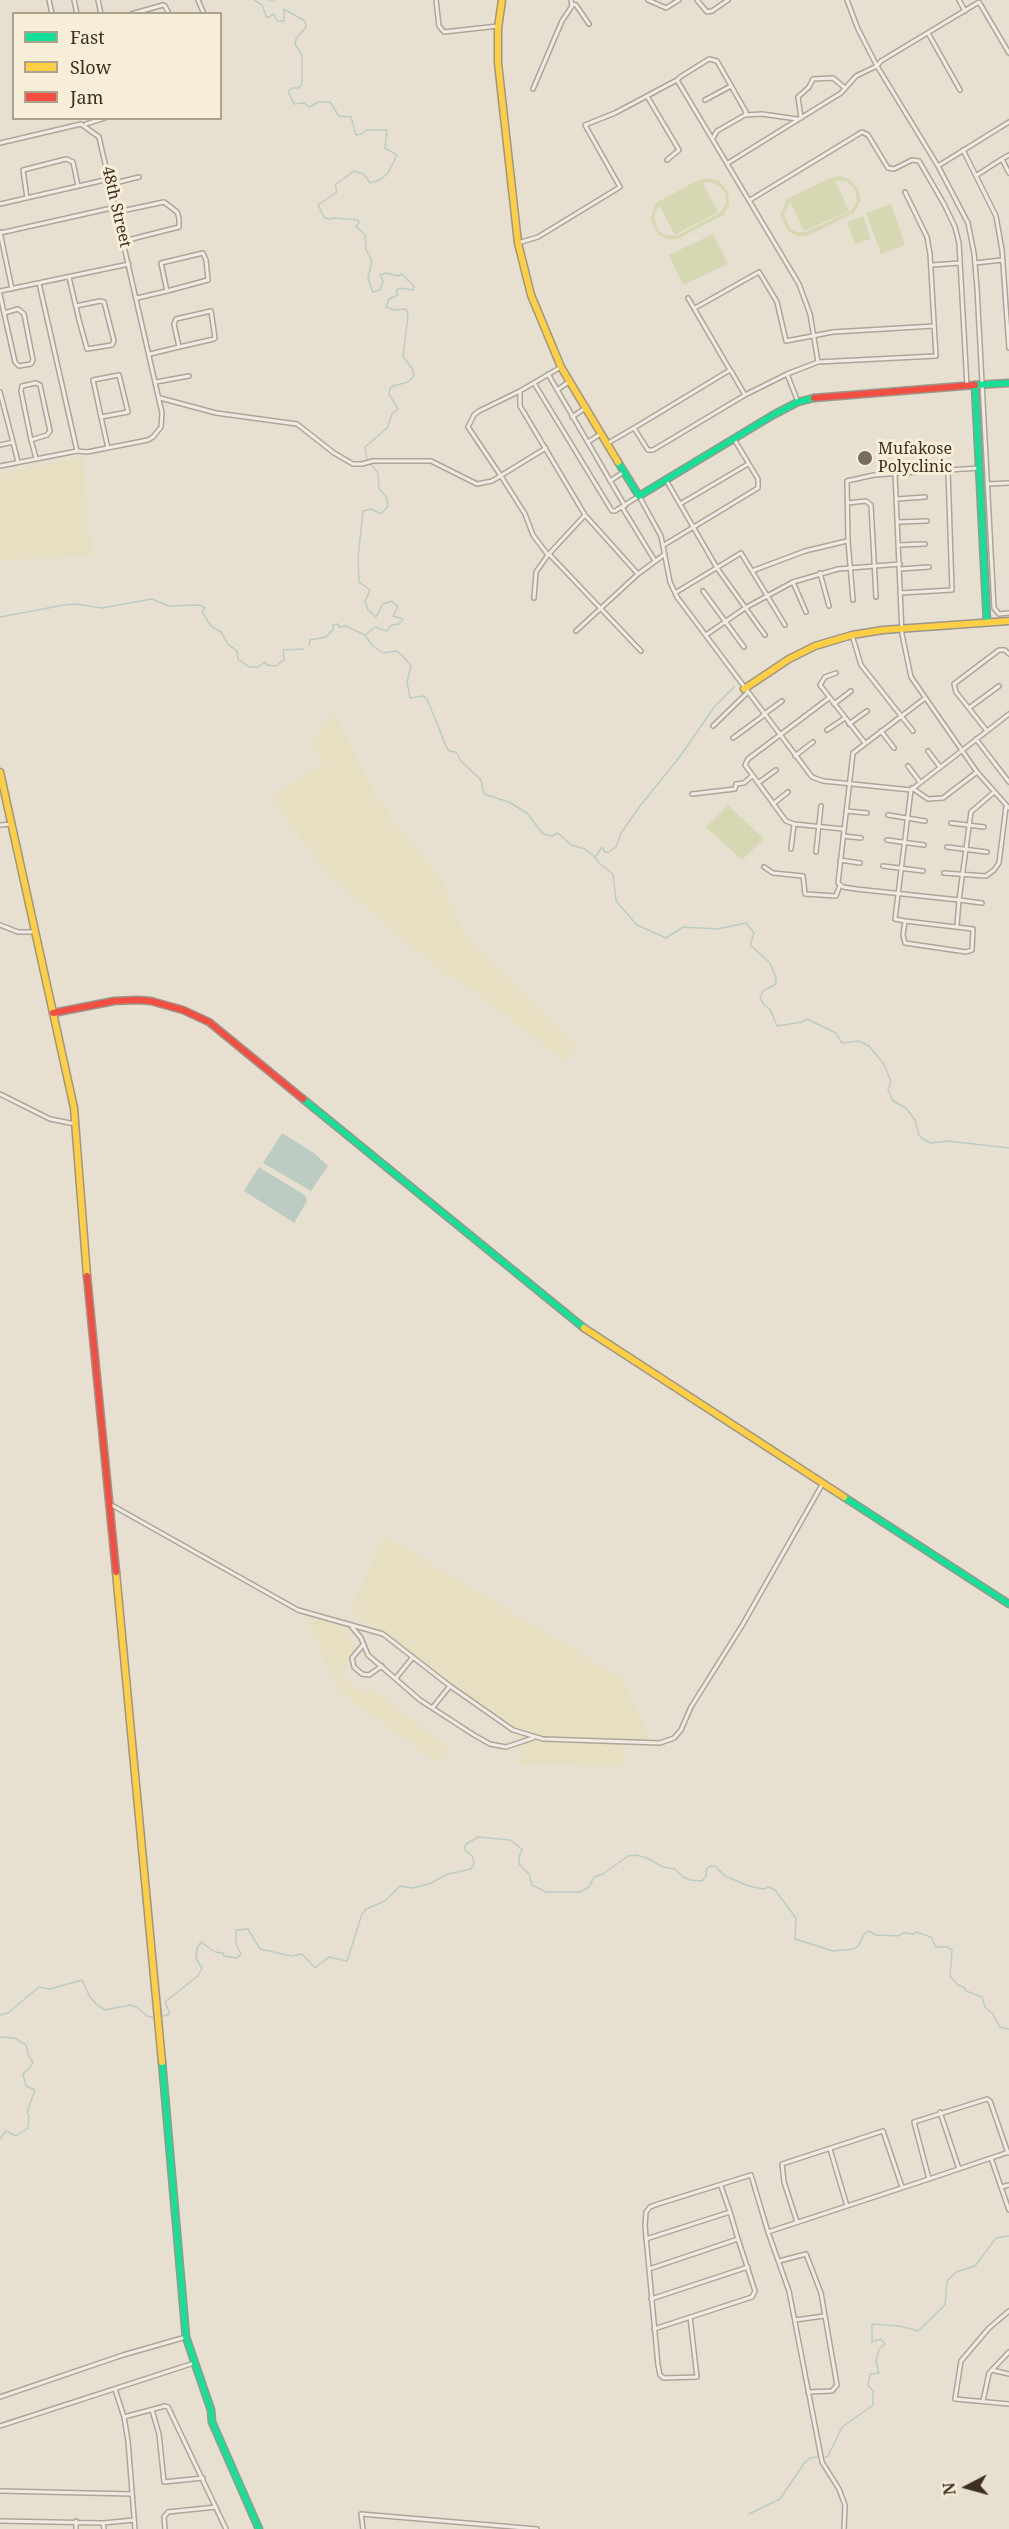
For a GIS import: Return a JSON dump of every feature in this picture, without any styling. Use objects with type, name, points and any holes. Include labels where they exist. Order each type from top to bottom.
[{"type":"street","points":[[436,0],[439,26],[444,32],[498,26]]},
{"type":"street","points":[[502,0],[498,26],[498,63],[518,243],[534,304],[561,367],[625,471],[664,545],[675,593],[763,716],[814,779],[912,789],[928,799],[943,798],[977,772]]},
{"type":"street","points":[[648,0],[666,8],[679,0]]},
{"type":"street","points":[[697,0],[707,12],[728,0]]},
{"type":"street","points":[[848,0],[858,29],[877,66],[938,166],[968,223],[975,263],[980,468],[987,622]]},
{"type":"street","points":[[959,0],[965,11]]},
{"type":"street","points":[[728,163],[800,119],[844,88],[856,76],[877,66],[880,61],[981,1],[1009,53]]},
{"type":"street","points":[[533,89],[571,2],[576,5],[589,24]]},
{"type":"street","points":[[138,12],[162,5],[168,12]]},
{"type":"street","points":[[928,33],[960,90]]},
{"type":"street","points":[[518,243],[538,237],[619,190],[620,183],[585,125],[677,81],[706,60],[713,59],[745,110],[745,115]]},
{"type":"street","points":[[800,119],[798,97],[809,87],[813,79],[833,78],[844,88]]},
{"type":"street","points":[[677,81],[801,287],[807,302],[818,362]]},
{"type":"street","points":[[705,100],[731,86]]},
{"type":"street","points":[[647,96],[679,150],[667,160]]},
{"type":"street","points":[[713,138],[717,131],[745,115],[762,114],[800,119]]},
{"type":"street","points":[[81,120],[83,124]]},
{"type":"street","points":[[0,143],[98,120]]},
{"type":"street","points":[[938,166],[1009,122]]},
{"type":"street","name":"48th Street","points":[[0,293],[129,264],[101,141],[97,134],[83,124]]},
{"type":"street","points":[[750,200],[862,132],[866,132],[888,168],[894,169],[912,160],[919,161],[936,188],[955,227],[961,263],[967,386]]},
{"type":"street","points":[[963,150],[996,216],[1009,348]]},
{"type":"street","points":[[977,175],[1009,155]]},
{"type":"street","points":[[27,198],[22,170],[66,159],[73,162],[78,186]]},
{"type":"street","points":[[1002,159],[1009,173]]},
{"type":"street","points":[[0,204],[78,186],[139,177]]},
{"type":"street","points":[[634,428],[646,448],[653,450],[745,395],[787,374],[818,362],[934,357],[937,354],[932,265],[927,237],[906,192]]},
{"type":"street","points":[[12,289],[0,232],[164,202],[179,218],[179,227],[124,241]]},
{"type":"street","points":[[137,298],[167,291],[208,280],[203,253],[161,263],[167,291]]},
{"type":"street","points":[[975,263],[1002,260]]},
{"type":"street","points":[[932,265],[961,263]]},
{"type":"street","points":[[0,466],[148,440],[162,423],[156,382],[129,264]]},
{"type":"street","points":[[694,309],[759,272],[777,302],[785,339],[833,332],[934,326]]},
{"type":"street","points":[[69,277],[76,306],[87,350],[112,345],[114,341],[103,301],[76,306]]},
{"type":"street","points":[[39,283],[77,451]]},
{"type":"street","points":[[0,293],[4,313],[16,364],[19,366],[31,363],[33,360],[23,312],[18,309],[4,313]]},
{"type":"street","points":[[688,298],[745,395]]},
{"type":"street","points":[[150,354],[179,347],[215,338],[211,311],[176,319],[174,324],[179,347]]},
{"type":"street","points":[[561,367],[479,411],[468,425],[470,433],[525,513],[530,530],[548,555],[642,651]]},
{"type":"street","points":[[608,443],[730,370]]},
{"type":"street","points":[[548,374],[655,561]]},
{"type":"street","points":[[787,374],[798,402]]},
{"type":"street","points":[[101,417],[128,412],[119,375],[93,380],[101,417],[108,448]]},
{"type":"street","points":[[156,382],[189,376]]},
{"type":"street","points":[[557,391],[570,381]]},
{"type":"street","points":[[534,382],[612,511],[624,507],[734,438],[798,402],[823,396],[1009,383]]},
{"type":"street","points":[[31,440],[47,435],[50,431],[40,385],[36,383],[21,387],[31,440],[36,458]]},
{"type":"street","points":[[978,385],[987,484],[994,608],[999,614],[1009,613]]},
{"type":"street","points":[[519,391],[520,406],[585,514],[638,574]]},
{"type":"street","points":[[0,392],[18,462]]},
{"type":"street","points":[[159,397],[216,413],[293,423],[338,456],[353,464],[373,461],[431,461],[477,484],[486,484],[546,448]]},
{"type":"street","points":[[572,417],[587,407]]},
{"type":"street","points":[[588,442],[602,433]]},
{"type":"street","points":[[664,545],[758,488],[758,479],[734,438]]},
{"type":"street","points":[[0,445],[13,442]]},
{"type":"street","points":[[680,504],[748,464]]},
{"type":"street","points":[[853,600],[849,568],[846,483],[849,479],[895,473],[980,468]]},
{"type":"street","points":[[900,594],[952,590],[948,470]]},
{"type":"street","points":[[610,481],[625,471]]},
{"type":"street","points":[[895,473],[902,628],[911,677],[924,699],[977,772],[1008,808],[998,867],[986,876],[944,873]]},
{"type":"street","points":[[666,480],[717,568],[765,635]]},
{"type":"street","points":[[987,484],[1009,483]]},
{"type":"street","points":[[896,499],[926,498]]},
{"type":"street","points":[[847,503],[866,501],[871,505],[876,597]]},
{"type":"street","points":[[534,598],[535,575],[548,555],[585,514]]},
{"type":"street","points":[[898,522],[927,521]]},
{"type":"street","points":[[752,572],[805,551],[848,541]]},
{"type":"street","points":[[899,546],[925,544]]},
{"type":"street","points":[[675,593],[741,553],[785,625]]},
{"type":"street","points":[[576,631],[638,574],[665,554]]},
{"type":"street","points":[[705,636],[766,595],[793,582],[820,573],[849,568],[929,567]]},
{"type":"street","points":[[820,573],[829,606]]},
{"type":"street","points":[[793,582],[806,612]]},
{"type":"street","points":[[704,591],[744,647]]},
{"type":"street","points":[[713,726],[745,691],[789,658],[815,646],[852,635],[902,628],[1009,621]]},
{"type":"street","points":[[852,635],[861,664],[913,731]]},
{"type":"street","points":[[987,731],[956,692],[954,684],[999,650],[1005,650],[1009,654]]},
{"type":"street","points":[[836,673],[820,682],[829,698],[865,743]]},
{"type":"street","points":[[969,708],[999,686]]},
{"type":"street","points":[[834,704],[851,691]]},
{"type":"street","points":[[829,698],[746,762],[752,776],[786,821],[794,824],[843,829]]},
{"type":"street","points":[[764,867],[773,873],[803,876],[805,894],[836,896],[840,885],[838,879],[853,753],[924,699]]},
{"type":"street","points":[[733,738],[782,701]]},
{"type":"street","points":[[849,724],[867,711]]},
{"type":"street","points":[[904,921],[905,943],[969,952],[973,946],[973,928],[895,919],[907,818],[912,789],[1009,714]]},
{"type":"street","points":[[827,730],[845,718]]},
{"type":"street","points":[[882,731],[894,748]]},
{"type":"street","points":[[976,739],[1009,782]]},
{"type":"street","points":[[795,756],[813,742]]},
{"type":"street","points":[[928,751],[940,767]]},
{"type":"street","points":[[908,766],[920,782]]},
{"type":"street","points":[[758,783],[776,770]]},
{"type":"street","points":[[0,772],[70,1088],[75,1124],[108,1503],[159,2018],[186,2337],[211,2410],[212,2422],[259,2529]]},
{"type":"street","points":[[692,794],[735,789],[736,784],[744,783],[752,776]]},
{"type":"street","points":[[772,804],[788,792]]},
{"type":"street","points":[[957,925],[973,808],[993,793]]},
{"type":"street","points":[[816,852],[821,806]]},
{"type":"street","points":[[846,811],[867,813]]},
{"type":"street","points":[[888,815],[925,820]]},
{"type":"street","points":[[951,823],[984,826]]},
{"type":"street","points":[[0,825],[12,824]]},
{"type":"street","points":[[791,849],[794,824]]},
{"type":"street","points":[[843,836],[861,838]]},
{"type":"street","points":[[887,840],[924,845]]},
{"type":"street","points":[[947,847],[987,852]]},
{"type":"street","points":[[840,860],[860,863]]},
{"type":"street","points":[[883,866],[923,871]]},
{"type":"street","points":[[840,885],[982,903]]},
{"type":"street","points":[[0,925],[18,932],[35,932]]},
{"type":"street","points":[[53,1013],[138,1000],[151,1001],[183,1010],[208,1023],[579,1325],[1009,1604]]},
{"type":"street","points":[[0,1094],[57,1121],[75,1124]]},
{"type":"street","points":[[108,1503],[295,1609],[383,1634],[506,1726],[534,1737],[551,1740],[660,1743],[676,1737],[823,1483]]},
{"type":"street","points":[[351,1625],[361,1638],[368,1655],[420,1700],[474,1736],[490,1744],[509,1747],[534,1737]]},
{"type":"street","points":[[363,1645],[352,1658],[354,1667],[362,1674],[369,1675],[382,1666]]},
{"type":"street","points":[[396,1678],[413,1657]]},
{"type":"street","points":[[433,1707],[450,1686]]},
{"type":"street","points":[[768,2232],[902,2187],[929,2179],[959,2169],[1008,2152],[988,2099],[940,2112],[914,2122],[929,2179]]},
{"type":"street","points":[[940,2112],[959,2169]]},
{"type":"street","points":[[797,2222],[781,2166],[883,2131],[902,2187]]},
{"type":"street","points":[[830,2149],[847,2206]]},
{"type":"street","points":[[991,2158],[1009,2210]]},
{"type":"street","points":[[690,2317],[696,2356],[696,2379],[664,2378],[660,2375],[654,2329],[644,2217],[650,2207],[752,2175],[768,2232],[789,2291],[823,2465],[843,2498],[846,2514],[844,2529]]},
{"type":"street","points":[[1001,2187],[1009,2185]]},
{"type":"street","points":[[654,2329],[754,2296],[755,2291],[748,2267],[721,2186]]},
{"type":"street","points":[[646,2239],[730,2212]]},
{"type":"street","points":[[649,2269],[738,2239]]},
{"type":"street","points":[[778,2261],[802,2253],[808,2256],[820,2288],[836,2387],[832,2391],[808,2392]]},
{"type":"street","points":[[651,2299],[748,2267]]},
{"type":"street","points":[[1009,2311],[994,2323],[964,2356],[958,2370],[955,2400],[1009,2404]]},
{"type":"street","points":[[795,2320],[824,2316]]},
{"type":"street","points":[[0,2397],[56,2380],[123,2355],[186,2337]]},
{"type":"street","points":[[983,2401],[988,2376],[1009,2352]]},
{"type":"street","points":[[0,2426],[194,2363]]},
{"type":"street","points":[[992,2370],[1009,2374]]},
{"type":"street","points":[[115,2389],[124,2417],[135,2529]]},
{"type":"street","points":[[124,2417],[168,2407],[226,2529]]},
{"type":"street","points":[[152,2410],[159,2434],[164,2482],[203,2478]]},
{"type":"street","points":[[0,2491],[132,2494]]},
{"type":"street","points":[[165,2529],[164,2517],[168,2512],[216,2507]]},
{"type":"street","points":[[363,2529],[361,2514],[537,2529]]},
{"type":"street","points":[[0,2521],[103,2523],[134,2520]]},
{"type":"street","points":[[76,2521],[76,2529]]},
{"type":"street","points":[[103,2523],[104,2529]]},
{"type":"street","points":[[479,2523],[479,2529]]},
{"type":"shaded area","points":[[82,456],[92,555],[0,561],[0,474]]},
{"type":"shaded area","points":[[334,713],[369,783],[402,834],[437,872],[465,934],[578,1046],[564,1061],[462,982],[449,977],[404,941],[332,877],[309,850],[272,797],[324,761],[309,746]]},
{"type":"shaded area","points":[[282,1133],[314,1153],[328,1166],[311,1191],[263,1163]]},
{"type":"shaded area","points":[[259,1167],[306,1196],[307,1201],[294,1223],[244,1191]]},
{"type":"shaded area","points":[[384,1535],[623,1679],[650,1739],[625,1739],[625,1765],[520,1764],[518,1734],[351,1611]]},
{"type":"shaded area","points":[[304,1614],[343,1622],[352,1627],[348,1634],[356,1648],[343,1674],[363,1693],[371,1688],[449,1748],[437,1762],[341,1693]]},
{"type":"green space","points":[[840,176],[850,180],[859,190],[860,201],[854,213],[807,236],[797,236],[788,231],[780,215],[787,199],[830,178]],"holes":[[[835,180],[846,181],[855,189],[857,201],[851,211],[806,232],[798,232],[790,228],[784,215],[790,201],[804,231],[849,211]]]},
{"type":"green space","points":[[709,178],[719,181],[728,192],[729,205],[723,215],[678,239],[668,239],[658,235],[650,219],[656,203],[698,180]],"holes":[[[711,182],[720,186],[725,193],[726,202],[721,212],[677,236],[665,235],[658,230],[654,216],[659,205],[675,235],[718,212],[703,183]]]},
{"type":"green space","points":[[891,204],[905,245],[881,254],[866,213]]},
{"type":"green space","points":[[863,216],[871,239],[855,244],[847,222]]},
{"type":"green space","points":[[713,234],[728,264],[683,285],[669,255]]},
{"type":"green space","points":[[728,805],[764,839],[742,860],[706,827]]},
{"type":"waterway","points":[[254,0],[262,5],[267,18],[274,14],[277,21],[284,21],[284,9],[305,21],[306,27],[296,39],[295,44],[302,55],[302,84],[299,88],[292,88],[288,91],[294,104],[304,103],[309,107],[319,102],[330,102],[339,116],[351,117],[356,135],[366,130],[387,130],[385,148],[397,155],[388,173],[380,180],[370,183],[364,174],[354,171],[335,185],[337,192],[318,205],[324,217],[328,219],[358,220],[359,223],[356,226],[365,235],[366,249],[372,261],[368,278],[373,292],[380,290],[383,281],[380,275],[386,273],[398,276],[402,274],[414,286],[413,290],[399,288],[396,291],[398,295],[389,299],[386,307],[394,310],[406,309],[408,316],[403,356],[413,370],[414,376],[408,382],[390,389],[389,394],[398,409],[392,414],[387,428],[365,447],[367,460],[378,473],[379,488],[387,498],[388,506],[381,514],[371,509],[363,511],[358,558],[359,582],[370,590],[365,602],[368,610],[376,617],[383,604],[392,601],[398,607],[393,616],[403,619],[399,624],[391,625],[387,631],[375,627],[365,635]]},
{"type":"waterway","points":[[269,0],[274,0]]},
{"type":"waterway","points":[[0,617],[64,605],[75,604],[102,608],[152,599],[169,606],[200,605],[205,608],[202,612],[211,626],[221,632],[228,644],[237,651],[238,659],[249,667],[258,667],[265,662],[267,665],[276,666],[284,660],[283,650],[304,649]]},
{"type":"waterway","points":[[309,645],[310,640],[326,637],[333,630],[333,625],[338,624],[339,627],[346,626],[365,635],[372,645],[383,653],[396,651],[402,655],[411,666],[407,682],[410,698],[423,696],[427,699],[446,746],[449,751],[456,752],[461,761],[481,780],[484,794],[509,802],[527,813],[543,834],[552,836],[558,833],[571,845],[585,849],[595,857],[613,874],[616,901],[637,925],[666,938],[683,927],[717,929],[746,923],[754,933],[750,945],[770,963],[776,978],[776,984],[763,991],[760,997],[764,1005],[770,1009],[777,1026],[807,1019],[836,1033],[842,1043],[859,1041],[869,1046],[884,1064],[891,1082],[888,1089],[893,1101],[906,1108],[915,1120],[919,1135],[923,1139],[931,1143],[947,1141],[1009,1148]]},
{"type":"waterway","points":[[596,856],[602,847],[605,852],[616,847],[621,833],[640,806],[681,755],[715,706],[734,687]]},
{"type":"waterway","points":[[160,2017],[170,2014],[165,2002],[198,1976],[202,1968],[196,1958],[197,1948],[201,1942],[215,1952],[237,1958],[241,1954],[236,1944],[236,1930],[248,1929],[260,1949],[291,1956],[302,1954],[315,1968],[329,1957],[347,1961],[362,1914],[366,1909],[385,1901],[400,1886],[412,1888],[429,1884],[448,1874],[471,1869],[474,1863],[472,1856],[464,1849],[466,1844],[478,1837],[510,1840],[522,1849],[519,1864],[529,1874],[532,1885],[546,1892],[580,1892],[589,1887],[594,1877],[603,1874],[628,1856],[636,1855],[663,1867],[675,1869],[690,1880],[702,1881],[706,1876],[706,1870],[710,1866],[715,1866],[725,1876],[749,1886],[763,1889],[769,1887],[775,1890],[796,1918],[795,1939],[833,1951],[854,1949],[869,1931],[876,1935],[897,1936],[916,1932],[931,1937],[936,1947],[947,1947],[952,1950],[950,1976],[966,1991],[982,1997],[985,2007],[993,2014],[1000,2027],[1009,2029]]},
{"type":"waterway","points":[[0,2015],[8,2013],[39,1987],[50,1989],[82,1980],[90,1997],[105,2010],[130,2005],[137,2007],[147,2016],[156,2018]]},
{"type":"waterway","points":[[0,2037],[15,2038],[26,2045],[33,2062],[23,2074],[26,2086],[35,2090],[27,2112],[28,2128],[16,2136],[6,2131],[0,2139]]},
{"type":"waterway","points":[[825,2457],[828,2456],[842,2427],[873,2405],[873,2391],[868,2385],[870,2374],[879,2373],[876,2361],[879,2349],[885,2344],[881,2339],[872,2342],[872,2324],[900,2326],[918,2331],[945,2305],[947,2281],[956,2272],[975,2266],[996,2238],[1009,2236]]},
{"type":"waterway","points":[[749,2514],[780,2499],[805,2462],[810,2458],[818,2457]]},
{"type":"traffic: fast","points":[[987,622],[975,385],[1009,383]]},
{"type":"traffic: fast","points":[[618,462],[639,496],[773,415],[798,402],[814,398]]},
{"type":"traffic: fast","points":[[303,1099],[584,1328]]},
{"type":"traffic: fast","points":[[844,1497],[1009,1604]]},
{"type":"traffic: fast","points":[[162,2062],[186,2337],[211,2410],[212,2422],[259,2529]]},
{"type":"traffic: slow","points":[[502,0],[498,28],[498,63],[518,243],[531,295],[561,367],[618,462]]},
{"type":"traffic: slow","points":[[744,689],[789,659],[815,646],[852,635],[883,630],[1009,621]]},
{"type":"traffic: slow","points":[[0,772],[74,1108],[87,1276]]},
{"type":"traffic: slow","points":[[584,1328],[844,1497]]},
{"type":"traffic: slow","points":[[116,1572],[162,2062]]},
{"type":"traffic: jam","points":[[814,398],[975,385]]},
{"type":"traffic: jam","points":[[53,1013],[114,1001],[138,1000],[151,1001],[183,1010],[209,1022],[303,1099]]},
{"type":"traffic: jam","points":[[87,1276],[116,1572]]},
{"type":"place","name":"Mufakose Polyclinic","points":[[865,458]]}]
